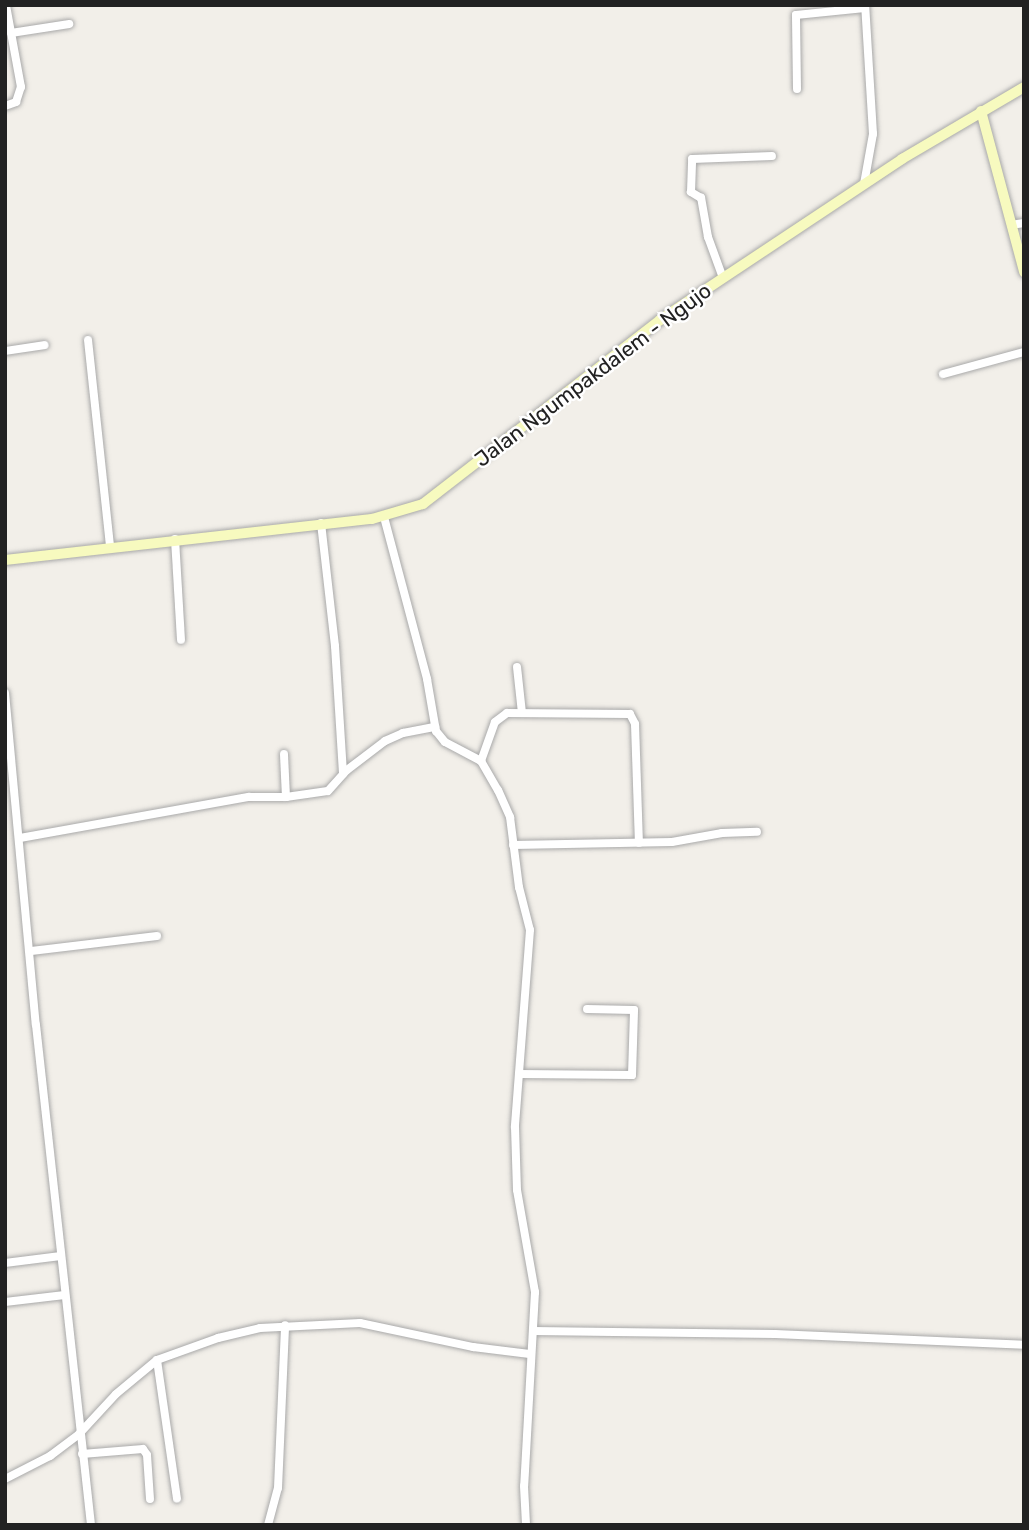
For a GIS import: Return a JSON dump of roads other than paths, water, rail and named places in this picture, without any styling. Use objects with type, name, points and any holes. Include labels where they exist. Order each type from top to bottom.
[{"type":"street","points":[[5,106],[16,102],[21,92],[6,5]]},
{"type":"street","points":[[797,89],[796,15],[865,6],[873,134],[864,184]]},
{"type":"street","points":[[11,33],[69,24]]},
{"type":"street","name":"Jalan Ngumpakdalem - Ngujo","points":[[5,560],[384,517],[433,498],[660,320],[864,184],[1024,87]]},
{"type":"street","points":[[981,111],[1024,272]]},
{"type":"street","points":[[723,278],[710,246],[701,198],[691,192],[692,159],[702,156],[772,156]]},
{"type":"street","points":[[1011,226],[1024,223]]},
{"type":"street","points":[[88,340],[110,547]]},
{"type":"street","points":[[5,351],[45,345]]},
{"type":"street","points":[[943,374],[1024,352]]},
{"type":"street","points":[[384,517],[428,679],[438,736],[481,761],[510,817],[519,887],[530,930],[519,1074],[517,1190],[534,1275],[524,1486],[527,1525]]},
{"type":"street","points":[[321,523],[335,646],[343,775]]},
{"type":"street","points":[[175,539],[181,640]]},
{"type":"street","points":[[517,667],[522,713]]},
{"type":"street","points":[[5,693],[79,1434],[91,1525]]},
{"type":"street","points":[[481,761],[500,716],[522,713],[623,714],[634,718],[639,843]]},
{"type":"street","points":[[20,838],[249,797],[286,797],[325,792],[395,736],[435,727]]},
{"type":"street","points":[[284,754],[286,797]]},
{"type":"street","points":[[513,845],[639,843],[757,832]]},
{"type":"street","points":[[31,951],[157,936]]},
{"type":"street","points":[[519,1074],[632,1075],[634,1010],[587,1009]]},
{"type":"street","points":[[5,1263],[61,1256]]},
{"type":"street","points":[[5,1302],[65,1295]]},
{"type":"street","points":[[5,1479],[50,1456],[79,1434],[116,1394],[157,1360],[218,1338],[285,1325],[360,1323],[473,1347],[530,1354]]},
{"type":"street","points":[[268,1525],[278,1488],[285,1325]]},
{"type":"street","points":[[533,1331],[775,1334],[1024,1345]]},
{"type":"street","points":[[157,1360],[177,1499]]},
{"type":"street","points":[[82,1454],[143,1449],[147,1455],[150,1499]]}]
